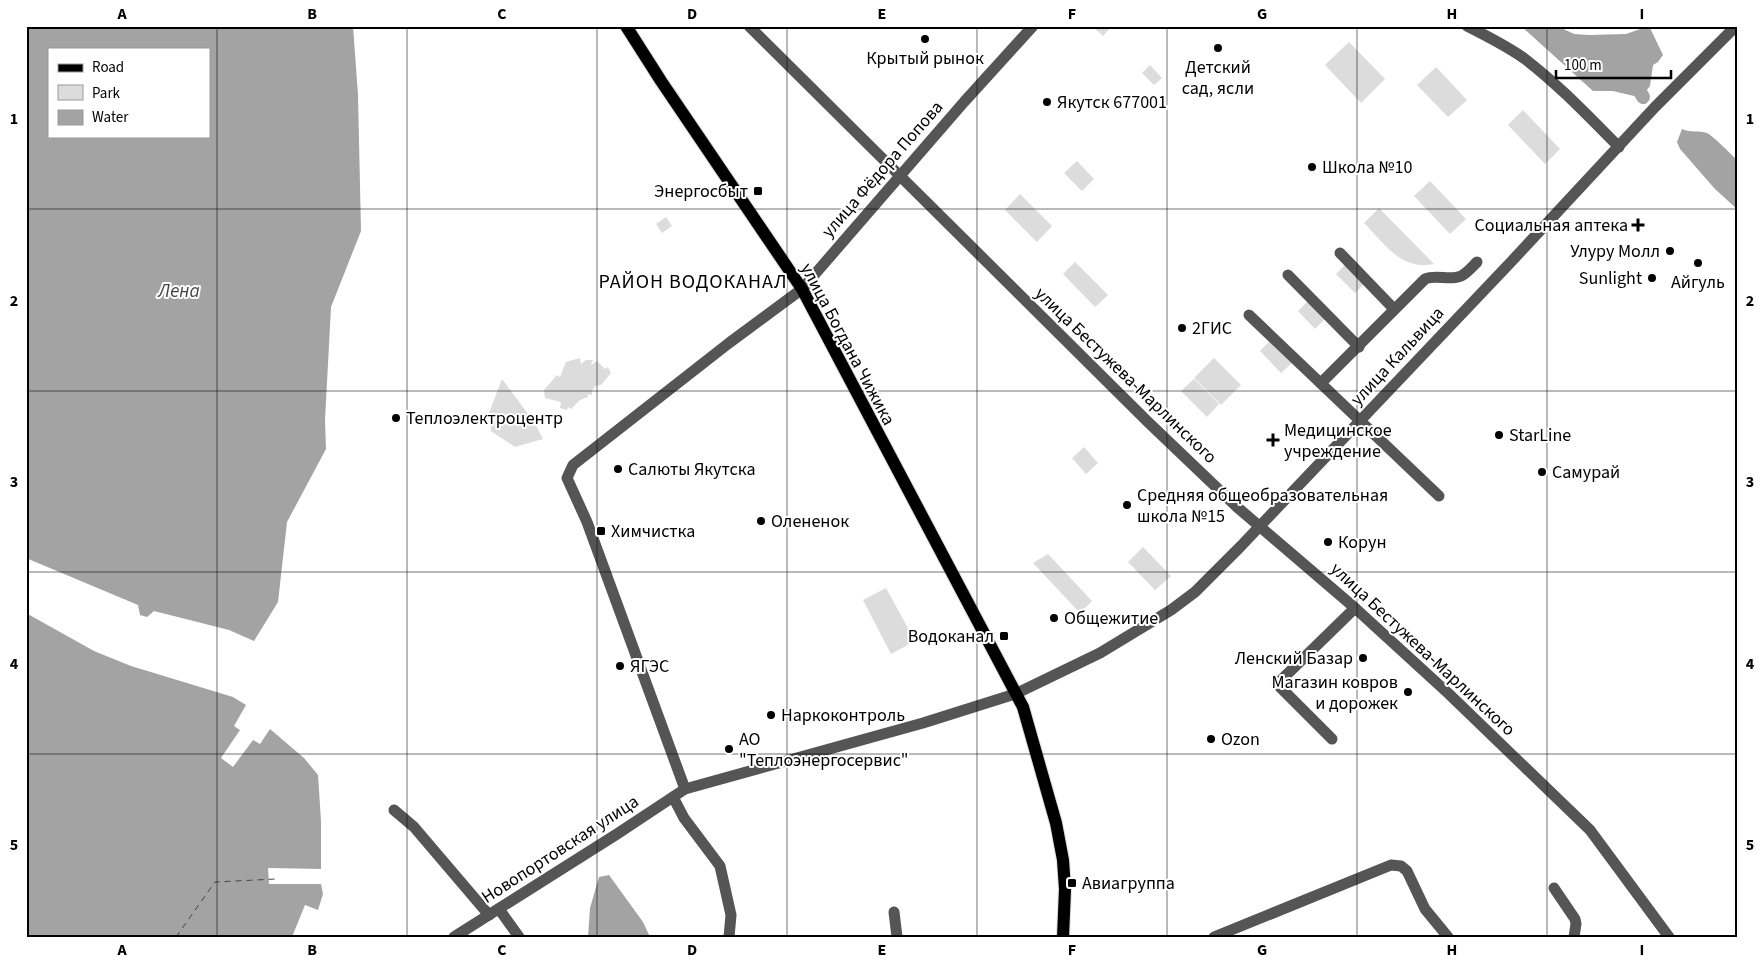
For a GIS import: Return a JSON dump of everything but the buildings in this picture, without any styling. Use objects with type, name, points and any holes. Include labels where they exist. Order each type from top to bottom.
[{"type":"main road","name":"улица Богдана Чижика","points":[[626,26],[661,81],[802,289],[1023,708],[1058,833],[1063,860],[1065,889],[1063,937]]},
{"type":"street","name":"улица Бестужева-Марлинского","points":[[749,26],[1148,422],[1237,507],[1355,608],[1449,694],[1590,830],[1669,937]]},
{"type":"street","name":"улица Фёдора Попова","points":[[684,789],[587,522],[567,478],[573,465],[729,343],[802,289],[964,102],[1033,26]]},
{"type":"street","points":[[1467,26],[1524,59],[1619,147]]},
{"type":"street","name":"улица Кальвица","points":[[684,789],[923,723],[1015,694],[1100,653],[1171,610],[1195,592],[1260,526],[1655,107],[1736,26]]},
{"type":"street","points":[[1340,253],[1394,308]]},
{"type":"street","points":[[1321,383],[1425,279],[1431,277],[1458,277],[1463,275],[1477,262]]},
{"type":"street","points":[[1288,275],[1359,347]]},
{"type":"street","points":[[1249,315],[1439,496]]},
{"type":"street","points":[[1332,739],[1278,684],[1355,608]]},
{"type":"street","name":"Новопортовская улица","points":[[454,937],[684,789]]},
{"type":"street","points":[[673,797],[684,818],[720,866],[730,915],[728,937]]},
{"type":"street","points":[[394,810],[414,828],[489,915]]},
{"type":"street","points":[[1214,937],[1391,865],[1401,866],[1407,871],[1420,900],[1430,916],[1448,937]]},
{"type":"street","points":[[1554,888],[1575,918],[1574,937]]},
{"type":"street","points":[[499,909],[519,937]]},
{"type":"street","points":[[894,912],[897,937]]},
{"type":"green space","points":[[1092,26],[1112,26],[1103,36]]},
{"type":"green space","points":[[1349,42],[1385,79],[1361,103],[1325,65]]},
{"type":"green space","points":[[1150,65],[1162,78],[1154,85],[1142,73]]},
{"type":"green space","points":[[1436,67],[1467,100],[1448,117],[1417,85]]},
{"type":"green space","points":[[1523,110],[1560,149],[1545,164],[1508,125]]},
{"type":"green space","points":[[1077,161],[1094,179],[1082,191],[1064,173]]},
{"type":"green space","points":[[1430,181],[1466,219],[1450,234],[1414,196]]},
{"type":"green space","points":[[1020,194],[1052,226],[1037,242],[1005,210]]},
{"type":"green space","points":[[1379,208],[1434,264],[1412,264],[1394,254],[1387,247],[1364,223]]},
{"type":"green space","points":[[666,217],[672,226],[662,233],[656,224]]},
{"type":"green space","points":[[1075,262],[1108,295],[1095,307],[1063,274]]},
{"type":"green space","points":[[1346,264],[1365,283],[1355,293],[1336,274]]},
{"type":"green space","points":[[1308,301],[1325,319],[1315,329],[1298,311]]},
{"type":"green space","points":[[1271,340],[1293,362],[1281,373],[1260,351]]},
{"type":"green space","points":[[580,358],[581,364],[586,360],[593,360],[591,365],[597,361],[605,369],[608,367],[611,373],[601,385],[595,386],[592,395],[588,394],[588,397],[580,400],[571,409],[568,407],[567,410],[560,408],[561,402],[545,398],[544,390],[557,375],[560,377],[566,362]]},
{"type":"green space","points":[[1214,358],[1241,385],[1221,405],[1194,378]]},
{"type":"green space","points":[[502,379],[534,422],[543,439],[515,447],[491,431],[489,413]]},
{"type":"green space","points":[[1194,379],[1219,404],[1207,417],[1181,391]]},
{"type":"green space","points":[[1084,447],[1098,463],[1086,474],[1072,458]]},
{"type":"green space","points":[[1143,547],[1171,576],[1155,590],[1128,562]]},
{"type":"green space","points":[[1048,554],[1092,601],[1080,613],[1033,563]]},
{"type":"green space","points":[[886,588],[915,641],[891,654],[863,600]]},
{"type":"water","name":"Лена","points":[[26,26],[353,26],[358,95],[361,231],[331,307],[325,420],[326,449],[287,522],[278,602],[254,641],[229,630],[154,611],[147,617],[140,615],[138,605],[26,558]]},
{"type":"water","points":[[1521,26],[1557,26],[1574,34],[1589,35],[1626,34],[1649,26],[1663,55],[1653,65],[1650,86],[1646,91],[1634,96],[1613,91],[1593,91]]},
{"type":"water","points":[[1682,129],[1707,133],[1738,161],[1738,210],[1715,189],[1680,149],[1677,142]]},
{"type":"water","points":[[26,613],[94,651],[131,666],[233,697],[246,705],[234,726],[240,730],[221,758],[233,767],[253,740],[260,744],[270,729],[304,758],[318,775],[321,821],[321,869],[268,868],[269,884],[321,884],[323,894],[318,910],[305,905],[292,937],[26,937]]},
{"type":"water","points":[[609,875],[643,922],[650,937],[588,937],[590,908],[599,877]]},
{"type":"waterway","points":[[1632,77],[1643,97]]},
{"type":"ferry route","points":[[176,937],[215,882],[276,879]]},
{"type":"place","name":"Крытый рынок","points":[[925,39]]},
{"type":"place","name":"Детский сад, ясли","points":[[1218,48]]},
{"type":"place","name":"Якутск 677001","points":[[1047,102]]},
{"type":"place","name":"Школа №10","points":[[1312,167]]},
{"type":"place","name":"Энергосбыт","points":[[758,191]]},
{"type":"place","name":"Социальная аптека","points":[[1638,225]]},
{"type":"place","name":"Улуру Молл","points":[[1670,251]]},
{"type":"place","name":"Айгуль","points":[[1698,263]]},
{"type":"place","name":"Sunlight","points":[[1652,278]]},
{"type":"place","name":"2ГИС","points":[[1182,328]]},
{"type":"place","name":"Теплоэлектроцентр","points":[[396,418]]},
{"type":"place","name":"StarLine","points":[[1499,435]]},
{"type":"place","name":"Медицинское учреждение","points":[[1273,440]]},
{"type":"place","name":"Салюты Якутска","points":[[618,469]]},
{"type":"place","name":"Самурай","points":[[1542,472]]},
{"type":"place","name":"Средняя общеобразовательная школа №15","points":[[1127,505]]},
{"type":"place","name":"Олененок","points":[[761,521]]},
{"type":"place","name":"Химчистка","points":[[601,531]]},
{"type":"place","name":"Корун","points":[[1328,542]]},
{"type":"place","name":"Общежитие","points":[[1054,618]]},
{"type":"place","name":"Водоканал","points":[[1004,636]]},
{"type":"place","name":"Ленский Базар","points":[[1363,658]]},
{"type":"place","name":"ЯГЭС","points":[[620,666]]},
{"type":"place","name":"Магазин ковров и дорожек","points":[[1408,692]]},
{"type":"place","name":"Наркоконтроль","points":[[771,715]]},
{"type":"place","name":"Ozon","points":[[1211,739]]},
{"type":"place","name":"АО \"Теплоэнергосервис\"","points":[[729,749]]},
{"type":"place","name":"Авиагруппа","points":[[1072,883]]},
{"type":"district","name":"РАЙОН ВОДОКАНАЛ","points":[[693,281]]}]
